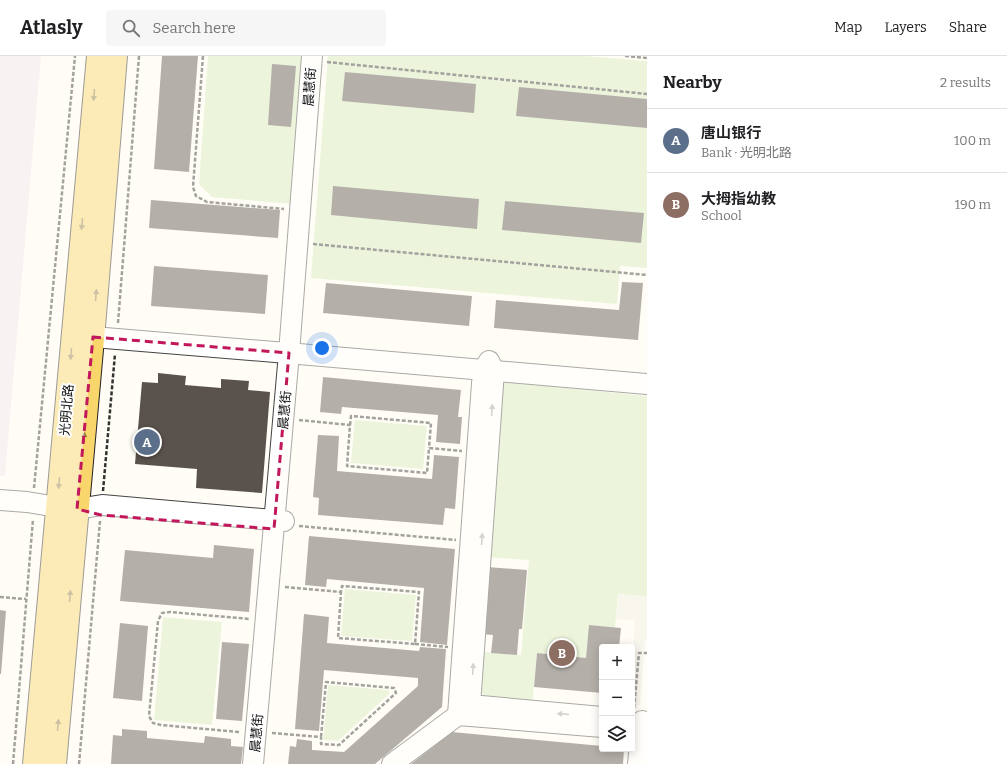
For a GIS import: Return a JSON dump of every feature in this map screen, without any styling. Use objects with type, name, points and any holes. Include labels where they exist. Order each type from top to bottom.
[{"type":"main road","name":"光明北路","points":[[55,764],[67,508],[98,56]]},
{"type":"main road","name":"光明北路","points":[[34,764],[67,508],[93,332],[116,56]]},
{"type":"street","name":"晨慧街","points":[[262,764],[260,733],[266,621],[293,419],[294,349],[300,210],[317,58]]},
{"type":"street","name":"晨慧街","points":[[253,764],[260,733],[278,587],[280,525],[294,349],[307,244],[317,58]]},
{"type":"street","points":[[93,332],[489,367],[647,384]]},
{"type":"street","points":[[489,367],[647,376]]},
{"type":"street","points":[[458,714],[476,452],[489,367]]},
{"type":"street","points":[[489,367],[470,705],[599,717]]},
{"type":"street","points":[[0,500],[34,506],[280,525]]},
{"type":"street","points":[[0,507],[28,510],[34,506]]},
{"type":"street","points":[[392,764],[458,714],[599,727]]},
{"type":"street","points":[[638,764],[639,725]]},
{"type":"path","points":[[13,764],[34,492],[75,56]]},
{"type":"path","points":[[79,764],[117,334],[139,56]]},
{"type":"path","points":[[203,56],[193,186],[196,196],[207,202],[300,210]]},
{"type":"path","points":[[626,56],[647,58]]},
{"type":"path","points":[[317,58],[647,94]]},
{"type":"path","points":[[307,244],[647,275]]},
{"type":"path","points":[[351,416],[431,423],[429,448],[427,472],[347,466],[351,416]]},
{"type":"path","points":[[293,419],[350,425]]},
{"type":"path","points":[[429,448],[476,452]]},
{"type":"path","points":[[280,525],[470,542]]},
{"type":"path","points":[[415,644],[419,592],[342,586],[338,638],[462,648]]},
{"type":"path","points":[[278,587],[341,592]]},
{"type":"path","points":[[0,597],[26,600]]},
{"type":"path","points":[[266,621],[170,612],[162,613],[158,621],[149,716],[153,723],[161,725],[321,737]]},
{"type":"path","points":[[639,725],[639,653],[647,653]]},
{"type":"path","points":[[326,682],[394,688],[396,693],[339,745],[321,744],[321,737],[326,682]]},
{"type":"highlighted area","points":[[93,337],[289,353],[274,529],[101,515],[77,509]]},
{"type":"shaded area","points":[[0,56],[41,56],[5,476],[0,476]]},
{"type":"shaded area","points":[[618,594],[647,597],[647,640],[645,640],[640,705],[635,705],[635,644],[633,644],[635,621],[616,619]]},
{"type":"green space","points":[[208,56],[304,56],[293,204],[212,197],[199,184]]},
{"type":"green space","points":[[328,56],[584,56],[647,61],[647,268],[620,266],[617,304],[311,278]]},
{"type":"green space","points":[[496,381],[647,396],[647,597],[618,594],[615,628],[589,625],[586,658],[537,653],[532,708],[491,704],[471,679],[474,651],[521,655],[529,560],[482,557]]},
{"type":"green space","points":[[355,420],[427,426],[423,469],[351,463]]},
{"type":"green space","points":[[345,589],[416,595],[412,641],[341,636]]},
{"type":"green space","points":[[163,617],[222,622],[212,725],[154,720]]},
{"type":"green space","points":[[328,685],[388,690],[390,693],[338,741],[323,740]]},
{"type":"building","points":[[162,56],[198,56],[189,172],[154,169]]},
{"type":"building","points":[[272,64],[296,66],[291,127],[268,125]]},
{"type":"building","points":[[345,72],[476,84],[474,113],[342,101]]},
{"type":"building","points":[[519,87],[647,99],[647,128],[516,116]]},
{"type":"building","points":[[333,186],[479,199],[477,229],[331,215]]},
{"type":"building","points":[[151,200],[280,210],[278,238],[149,228]]},
{"type":"building","points":[[505,201],[644,213],[641,243],[502,230]]},
{"type":"building","points":[[154,266],[268,275],[265,314],[151,306]]},
{"type":"building","points":[[622,282],[643,283],[638,340],[494,328],[496,300],[619,310]]},
{"type":"building","points":[[326,283],[472,296],[469,326],[323,313]]},
{"type":"building","points":[[158,373],[186,376],[185,385],[221,388],[221,379],[249,381],[248,390],[270,392],[262,493],[196,488],[197,469],[135,464],[142,382],[158,383]]},
{"type":"building","points":[[323,377],[461,390],[458,417],[462,417],[460,444],[436,442],[438,415],[342,407],[341,414],[320,412]]},
{"type":"building","points":[[318,435],[339,436],[337,471],[432,479],[434,455],[459,457],[455,509],[445,508],[443,525],[318,515],[319,498],[313,497]]},
{"type":"building","points":[[309,536],[455,549],[447,645],[420,642],[424,588],[327,579],[326,587],[305,585]]},
{"type":"building","points":[[214,545],[254,549],[249,612],[120,601],[125,550],[213,558]]},
{"type":"building","points":[[487,567],[527,570],[522,629],[519,629],[517,655],[491,653],[493,635],[482,634]]},
{"type":"building","points":[[0,610],[6,611],[1,674],[0,674]]},
{"type":"building","points":[[304,614],[329,617],[327,643],[419,651],[420,647],[446,649],[442,707],[375,764],[288,764],[290,746],[296,747],[297,739],[312,741],[312,750],[344,752],[418,686],[418,678],[324,670],[319,731],[295,729]]},
{"type":"building","points":[[120,623],[148,626],[142,701],[113,698]]},
{"type":"building","points":[[589,625],[621,628],[619,644],[599,644],[599,693],[534,687],[537,653],[586,658]]},
{"type":"building","points":[[222,642],[249,644],[242,721],[216,719]]},
{"type":"building","points":[[122,729],[147,731],[147,738],[204,743],[205,736],[231,739],[231,746],[243,747],[241,764],[111,764],[113,735],[122,736]]},
{"type":"building","points":[[452,732],[599,746],[599,752],[624,752],[623,764],[411,764]]},
{"type":"place","name":"唐山银行","points":[[147,442]]},
{"type":"place","name":"大拇指幼教","points":[[562,653]]}]
